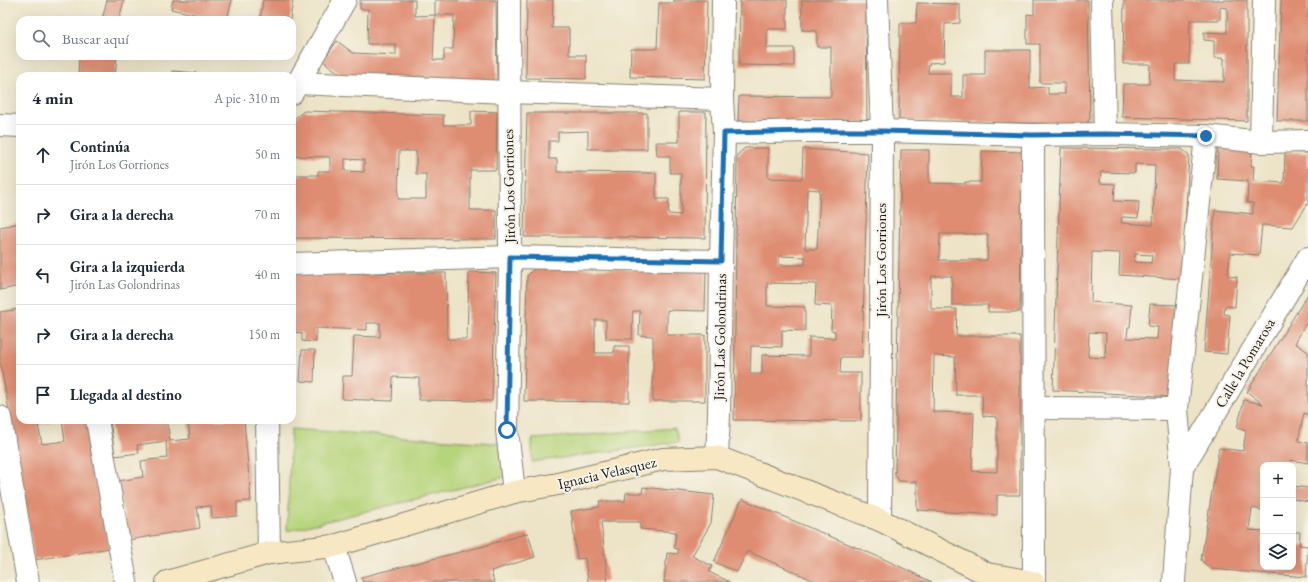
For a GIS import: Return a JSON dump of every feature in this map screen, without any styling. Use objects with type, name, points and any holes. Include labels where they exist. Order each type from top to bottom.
[{"type":"main road","name":"Ignacia Velasquez","points":[[167,582],[269,553],[334,546],[514,492],[558,484],[663,459],[717,457],[880,520],[984,578],[1034,582]]},
{"type":"street","points":[[296,85],[346,0]]},
{"type":"street","name":"Jirón Los Gorriones","points":[[508,0],[510,257],[507,430],[514,492]]},
{"type":"street","name":"Jirón Las Golondrinas","points":[[717,457],[724,133],[722,99],[723,0]]},
{"type":"street","name":"Jirón Los Gorriones","points":[[877,0],[882,131],[880,520]]},
{"type":"street","points":[[1102,0],[1105,134]]},
{"type":"street","points":[[1261,142],[1264,0]]},
{"type":"street","points":[[296,88],[508,92],[722,99]]},
{"type":"street","points":[[0,124],[16,126]]},
{"type":"street","points":[[724,133],[882,131],[1033,135],[1105,134],[1206,136],[1261,142],[1308,141]]},
{"type":"street","points":[[1033,135],[1034,582]]},
{"type":"street","points":[[1174,582],[1182,468],[1177,409],[1206,136]]},
{"type":"street","points":[[296,264],[510,257],[721,261]]},
{"type":"street","name":"Calle la Pomarosa","points":[[1182,468],[1308,258]]},
{"type":"street","points":[[1034,408],[1177,409]]},
{"type":"street","points":[[0,417],[28,582]]},
{"type":"street","points":[[98,424],[126,582]]},
{"type":"street","points":[[267,424],[269,553]]},
{"type":"street","points":[[334,546],[345,582]]},
{"type":"green space","points":[[675,428],[679,442],[532,462],[532,439]]},
{"type":"green space","points":[[291,429],[508,444],[513,475],[287,531]]},
{"type":"building","points":[[107,0],[124,0],[120,16],[103,16]]},
{"type":"building","points":[[173,0],[232,0],[228,16],[202,16],[171,9]]},
{"type":"building","points":[[263,0],[293,0],[291,16],[261,16]]},
{"type":"building","points":[[360,0],[415,0],[415,16],[435,15],[435,0],[496,0],[497,82],[347,79],[323,61],[337,41],[353,53],[396,55],[396,44],[367,44],[368,9],[360,9]],"holes":[[[435,15],[454,15],[453,49],[444,49],[444,60],[433,60]]]},
{"type":"building","points":[[527,0],[553,0],[552,28],[569,28],[569,55],[586,55],[586,79],[526,78]]},
{"type":"building","points":[[674,0],[707,0],[705,79],[630,77],[631,49],[657,49],[659,3],[674,3]]},
{"type":"building","points":[[740,0],[787,0],[787,29],[767,29],[767,48],[794,48],[794,66],[739,65]]},
{"type":"building","points":[[802,0],[866,0],[867,123],[738,121],[739,96],[831,97],[831,47],[817,47],[817,31],[802,30]]},
{"type":"building","points":[[1034,0],[1088,0],[1090,118],[1086,124],[899,121],[900,23],[916,23],[917,3],[960,4],[960,23],[945,24],[944,62],[929,63],[928,73],[951,73],[951,97],[963,97],[963,75],[985,75],[985,50],[1030,50],[1030,88],[1048,87],[1048,94],[1065,94],[1065,83],[1040,83],[1040,44],[1027,44],[1027,14],[1034,15]]},
{"type":"building","points":[[1124,0],[1247,0],[1247,121],[1122,117],[1123,84],[1149,84],[1150,64],[1123,64]],"holes":[[[1220,7],[1227,8],[1227,33],[1204,32],[1204,40],[1214,41],[1214,58],[1224,58],[1224,82],[1175,80],[1175,64],[1189,64],[1190,20],[1220,20]]]},
{"type":"building","points":[[1281,0],[1308,0],[1308,121],[1277,121]]},
{"type":"building","points":[[79,60],[117,60],[115,72],[78,72]]},
{"type":"building","points":[[304,111],[444,115],[443,125],[471,125],[471,111],[497,112],[496,170],[470,170],[470,210],[496,210],[496,239],[296,238],[296,175],[318,175],[318,171],[330,171],[330,157],[296,156],[296,117]],"holes":[[[399,151],[416,151],[416,174],[426,174],[426,199],[398,199]],[[345,159],[364,160],[364,172],[345,171]]]},
{"type":"building","points":[[679,112],[706,112],[705,238],[524,237],[527,113],[647,113],[647,149],[588,149],[588,131],[558,132],[558,141],[549,141],[549,159],[557,159],[557,172],[656,173],[656,199],[669,199],[668,214],[681,215],[681,173],[670,173],[670,156],[657,156],[656,142],[679,142]]},
{"type":"building","points":[[745,148],[768,148],[768,178],[802,179],[803,149],[868,153],[862,357],[841,357],[840,373],[861,373],[861,421],[734,420],[737,155]],"holes":[[[807,189],[820,190],[817,249],[805,249]],[[779,256],[805,257],[805,265],[779,265]],[[767,283],[816,284],[815,305],[832,306],[831,330],[835,331],[835,338],[809,337],[809,356],[762,355],[762,374],[750,374],[751,346],[782,347],[782,330],[805,331],[805,307],[767,306]]]},
{"type":"building","points":[[1061,148],[1182,149],[1189,155],[1182,279],[1119,275],[1120,253],[1092,252],[1091,302],[1132,305],[1130,327],[1128,327],[1127,338],[1157,339],[1158,327],[1148,326],[1150,304],[1178,305],[1176,397],[1053,390]],"holes":[[[1135,164],[1155,165],[1153,225],[1121,223],[1122,217],[1138,218],[1139,202],[1114,201],[1115,184],[1100,183],[1101,172],[1135,173]],[[1135,254],[1152,255],[1151,263],[1134,262]],[[1089,332],[1106,333],[1105,358],[1088,357]]]},
{"type":"building","points":[[1218,148],[1252,149],[1251,166],[1254,166],[1253,181],[1284,183],[1285,152],[1308,153],[1308,203],[1293,227],[1262,225],[1259,255],[1230,253],[1228,276],[1237,277],[1235,307],[1225,306],[1224,314],[1230,315],[1227,354],[1204,352],[1215,210],[1253,214],[1253,203],[1247,203],[1248,181],[1217,179]]},
{"type":"building","points":[[901,150],[929,150],[929,183],[965,184],[965,182],[981,182],[982,151],[1022,152],[1020,312],[988,312],[988,305],[952,305],[952,276],[932,276],[931,283],[931,309],[957,309],[956,336],[1020,336],[1020,495],[997,495],[997,515],[917,510],[917,482],[899,481],[895,474]],"holes":[[[940,234],[988,234],[987,260],[939,260]],[[934,356],[955,357],[956,395],[982,395],[983,416],[997,417],[997,472],[972,471],[974,413],[933,412]]]},
{"type":"building","points":[[16,224],[16,287],[0,290],[0,227]]},
{"type":"building","points":[[535,268],[706,271],[705,311],[667,310],[667,335],[705,335],[705,401],[653,401],[653,336],[639,335],[640,311],[633,311],[632,339],[606,339],[606,320],[595,320],[595,353],[614,353],[614,346],[629,346],[629,402],[524,401],[527,276]]},
{"type":"building","points":[[469,272],[496,273],[492,401],[419,400],[419,378],[393,377],[392,401],[342,399],[343,376],[352,376],[354,336],[380,337],[380,323],[367,323],[367,330],[316,328],[316,342],[302,341],[302,333],[296,332],[296,273],[446,273],[447,339],[467,339]]},
{"type":"building","points":[[1308,294],[1308,320],[1295,343],[1308,352],[1308,415],[1304,413],[1298,441],[1308,443],[1308,463],[1290,460],[1290,462],[1260,462],[1260,510],[1252,508],[1249,530],[1260,531],[1260,570],[1296,570],[1296,532],[1300,532],[1299,545],[1308,546],[1306,577],[1211,569],[1201,560],[1219,448],[1243,451],[1246,431],[1237,428],[1244,400],[1263,404],[1247,392]]},
{"type":"building","points":[[16,310],[16,424],[42,424],[38,425],[42,444],[65,441],[63,424],[89,424],[110,548],[34,560],[24,493],[0,361],[0,312]]},
{"type":"building","points":[[302,350],[315,350],[314,382],[300,381]]},
{"type":"building","points":[[111,424],[168,424],[170,441],[190,439],[188,424],[244,424],[251,501],[237,502],[237,516],[212,518],[211,506],[197,507],[200,528],[128,540],[118,481],[143,477],[141,461],[167,458],[166,441],[137,445],[139,453],[115,456]]},
{"type":"building","points":[[1296,486],[1308,488],[1308,502],[1296,500]]},
{"type":"building","points":[[643,487],[714,495],[711,523],[692,556],[712,566],[709,572],[730,582],[664,582],[667,553],[678,554],[678,549],[674,548],[676,532],[640,529],[641,522],[601,522],[608,582],[588,582],[585,558],[577,559],[571,511],[599,507],[600,501],[625,501],[626,493],[642,493]]},
{"type":"building","points":[[742,499],[886,560],[932,582],[817,582],[747,551],[737,572],[714,562]]},
{"type":"building","points":[[528,533],[535,557],[491,571],[494,582],[363,582],[361,577],[484,546]]},
{"type":"route","points":[[507,430],[510,257],[721,261],[724,133],[882,131],[1033,135],[1105,134],[1206,136]]}]
